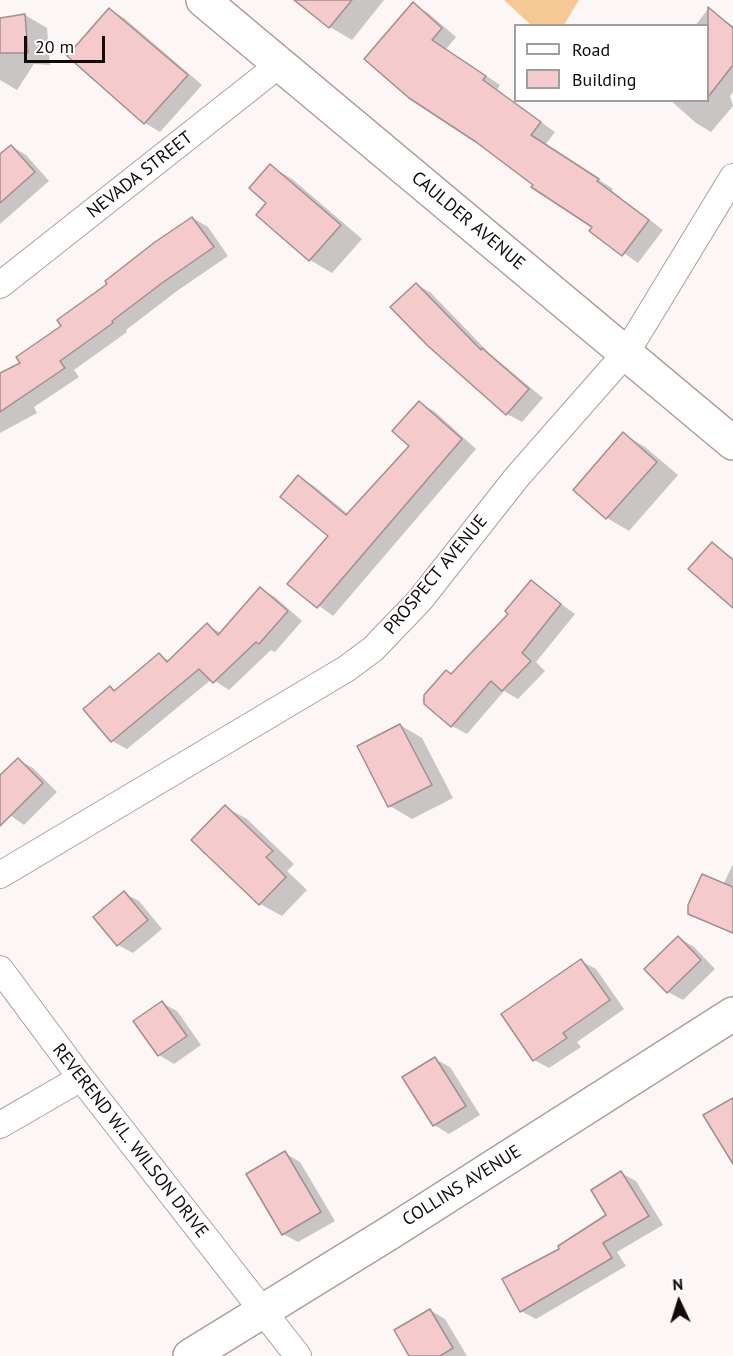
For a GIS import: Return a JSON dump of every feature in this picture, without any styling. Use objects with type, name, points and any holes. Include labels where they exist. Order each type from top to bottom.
[{"type":"street","name":"CAULDER AVENUE","points":[[204,0],[733,443]]},
{"type":"street","name":"NEVADA STREET","points":[[0,285],[280,64]]},
{"type":"street","name":"PROSPECT AVENUE","points":[[0,875],[346,669],[373,649],[420,600],[517,477],[626,353],[733,177]]},
{"type":"street","name":"REVEREND W.L. WILSON DRIVE","points":[[0,969],[81,1078],[298,1356]]},
{"type":"street","name":"COLLINS AVENUE","points":[[190,1356],[733,1014]]},
{"type":"street","points":[[0,1125],[81,1078]]},
{"type":"shaded area","points":[[504,0],[579,0],[565,24],[530,24]]},
{"type":"building","points":[[294,0],[352,0],[329,28]]},
{"type":"building","points":[[413,2],[442,28],[432,40],[486,76],[483,80],[541,122],[531,135],[599,179],[597,181],[649,220],[622,256],[589,231],[592,227],[531,187],[533,185],[476,142],[409,98],[364,59]]},
{"type":"building","points":[[708,7],[733,28],[733,65],[709,96],[709,24]]},
{"type":"building","points":[[109,8],[188,75],[144,124],[67,56]]},
{"type":"building","points":[[25,14],[28,53],[0,53],[0,18]]},
{"type":"building","points":[[11,145],[35,172],[0,203],[0,154]]},
{"type":"building","points":[[270,164],[341,225],[309,261],[256,215],[266,203],[249,188]]},
{"type":"building","points":[[192,217],[214,247],[162,283],[112,321],[113,323],[60,361],[65,368],[0,412],[0,373],[20,363],[16,357],[61,326],[57,320],[107,284],[105,281]]},
{"type":"building","points":[[416,283],[481,350],[482,348],[529,389],[506,415],[428,346],[390,307]]},
{"type":"building","points":[[419,401],[462,439],[317,608],[287,584],[328,536],[280,497],[298,475],[346,515],[409,446],[392,431]]},
{"type":"building","points":[[623,432],[657,462],[606,519],[573,490]]},
{"type":"building","points":[[712,542],[733,560],[733,608],[688,569]]},
{"type":"building","points":[[531,580],[561,604],[522,653],[531,661],[502,691],[491,681],[451,727],[424,704],[424,695],[446,670],[451,674],[508,614],[505,611]]},
{"type":"building","points":[[260,587],[288,611],[259,644],[256,642],[213,683],[199,669],[111,742],[83,709],[110,686],[114,691],[159,653],[167,662],[207,623],[218,635]]},
{"type":"building","points":[[400,724],[432,785],[388,807],[357,746]]},
{"type":"building","points":[[18,758],[43,783],[0,826],[0,775]]},
{"type":"building","points":[[225,805],[273,851],[266,857],[286,877],[259,905],[191,840]]},
{"type":"building","points":[[702,874],[733,887],[733,933],[688,914],[688,905]]},
{"type":"building","points":[[124,891],[148,920],[117,946],[93,917]]},
{"type":"building","points":[[678,936],[701,960],[667,993],[644,969]]},
{"type":"building","points":[[581,959],[610,1000],[563,1033],[567,1038],[533,1061],[501,1014]]},
{"type":"building","points":[[162,1001],[187,1036],[158,1056],[133,1021]]},
{"type":"building","points":[[435,1057],[466,1106],[433,1126],[402,1077]]},
{"type":"building","points":[[733,1098],[733,1164],[703,1115]]},
{"type":"building","points":[[285,1151],[321,1212],[282,1235],[246,1174]]},
{"type":"building","points":[[621,1171],[649,1216],[603,1243],[612,1258],[520,1312],[502,1279],[559,1249],[558,1246],[606,1215],[591,1190]]},
{"type":"building","points":[[430,1309],[453,1348],[440,1356],[409,1356],[394,1330]]}]
